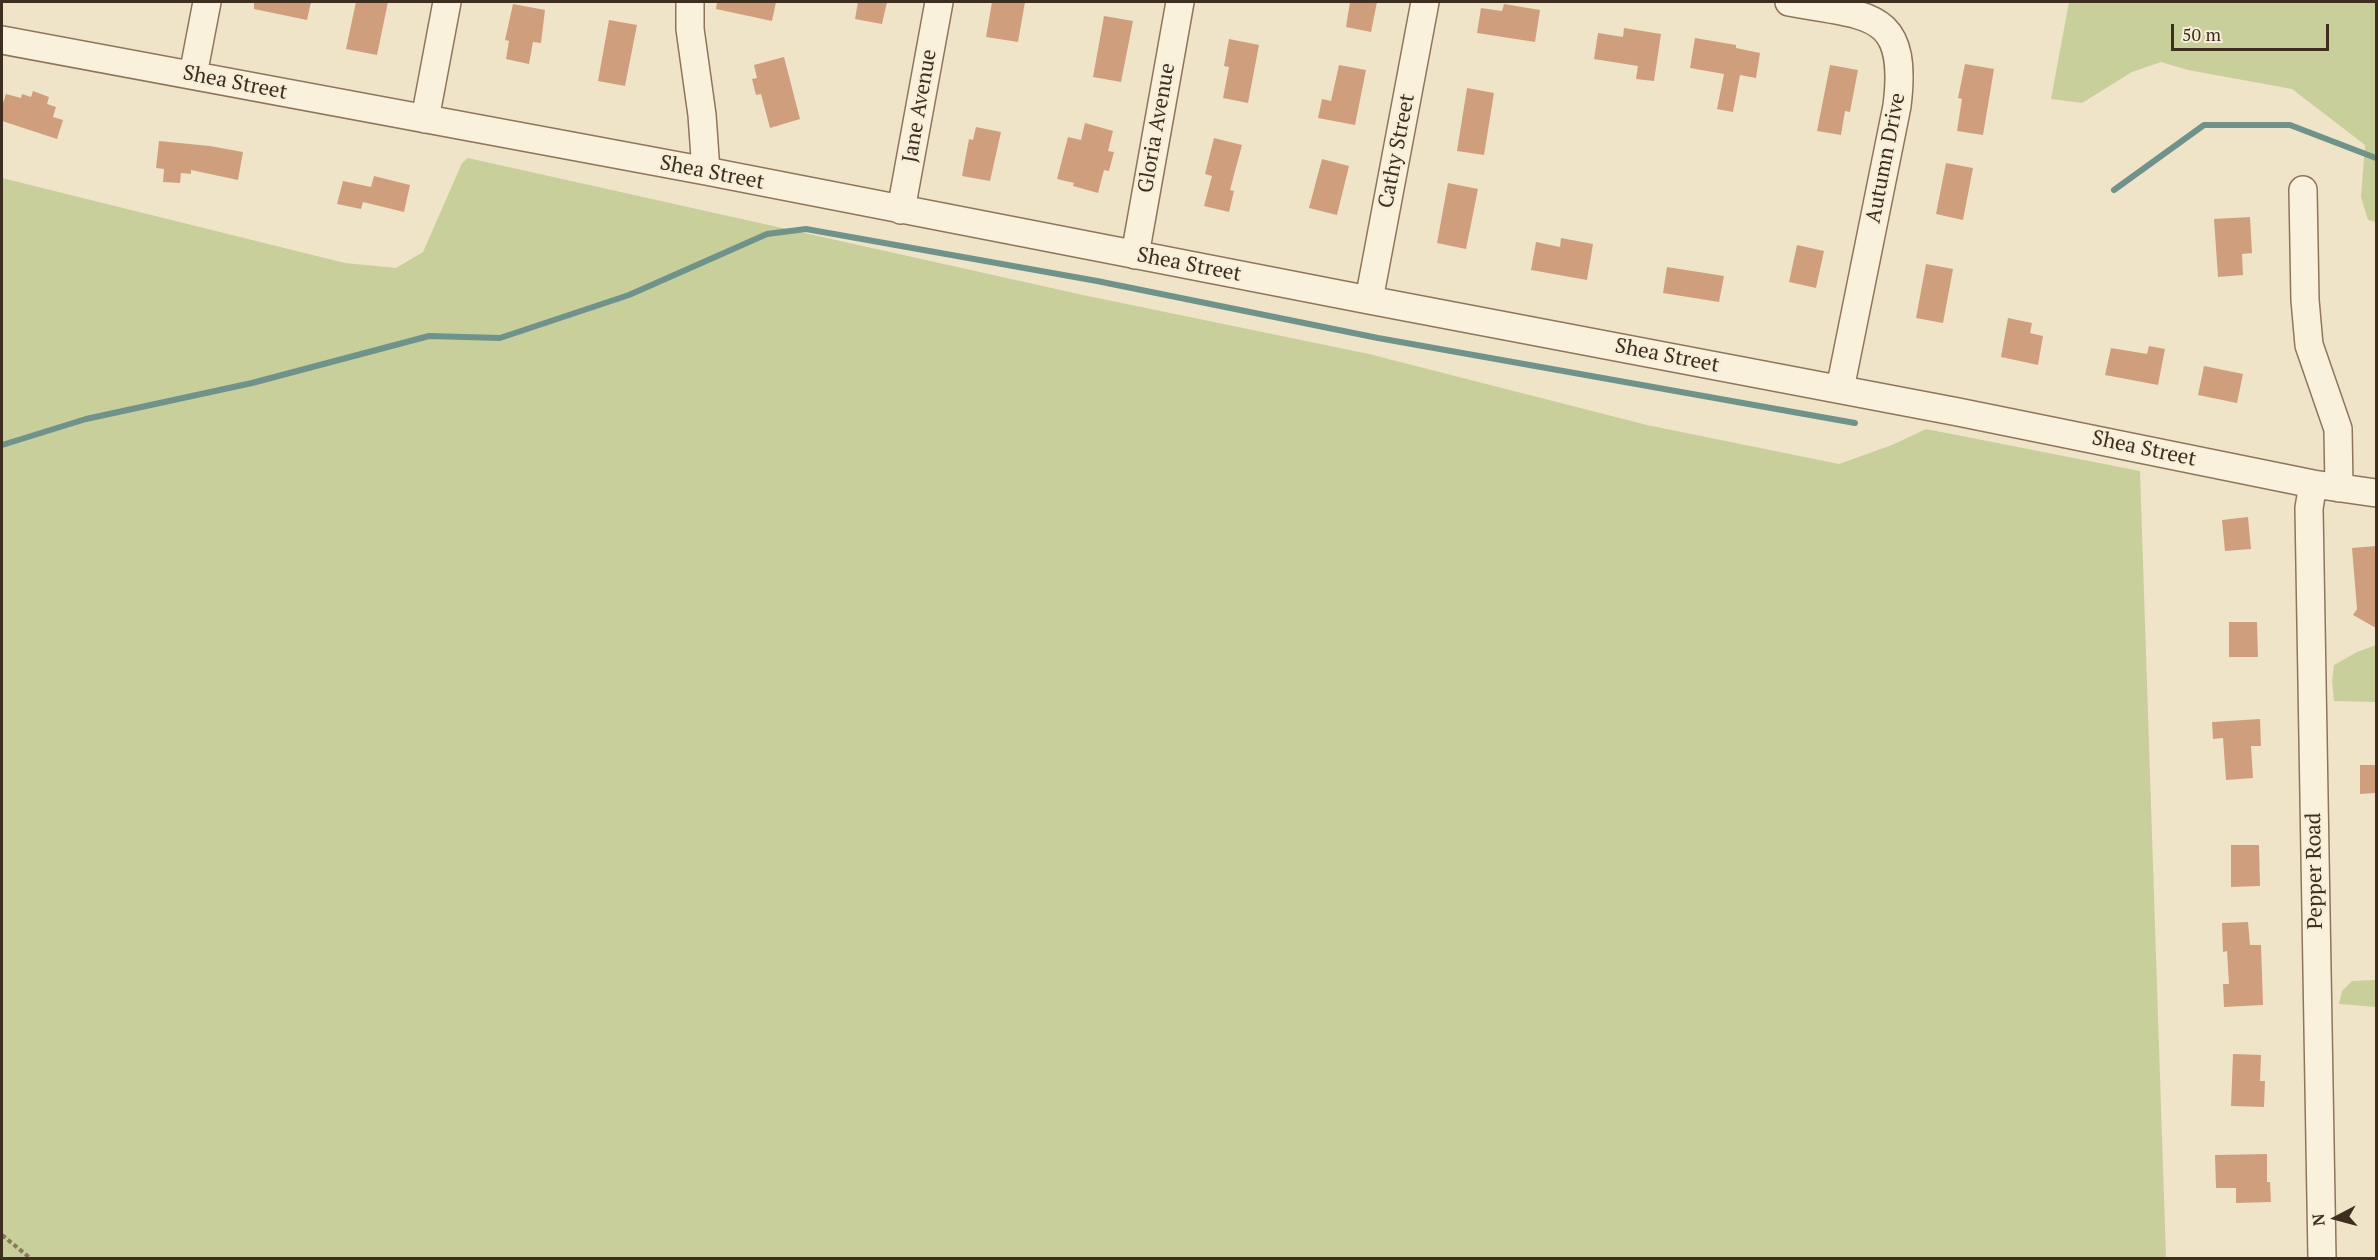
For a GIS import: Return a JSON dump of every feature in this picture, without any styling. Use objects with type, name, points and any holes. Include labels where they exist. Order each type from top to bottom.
[{"type":"street","points":[[193,75],[207,2]]},
{"type":"street","points":[[425,119],[447,2]]},
{"type":"street","points":[[690,2],[690,29],[702,115],[706,171]]},
{"type":"street","name":"Jane Avenue","points":[[901,210],[939,2]]},
{"type":"street","name":"Gloria Avenue","points":[[1135,255],[1180,2]]},
{"type":"street","name":"Cathy Street","points":[[1369,300],[1425,2]]},
{"type":"street","name":"Autumn Drive","points":[[1789,2],[1855,14],[1882,25],[1892,35],[1900,62],[1898,106],[1840,389]]},
{"type":"street","name":"Shea Street","points":[[2,40],[706,171],[1840,389],[2313,484],[2376,493]]},
{"type":"street","points":[[2303,190],[2305,300],[2309,345],[2338,429],[2339,488]]},
{"type":"street","name":"Pepper Road","points":[[2313,484],[2309,508],[2322,1258]]},
{"type":"path","points":[[2,1235],[30,1258]]},
{"type":"green space","points":[[2069,2],[2376,2],[2376,222],[2368,220],[2361,197],[2365,145],[2292,89],[2188,70],[2161,62],[2132,72],[2082,103],[2051,99]]},
{"type":"green space","points":[[468,158],[1083,295],[1369,354],[1647,425],[1839,464],[1892,445],[1926,429],[2140,471],[2166,1258],[2,1258],[2,178],[345,263],[396,268],[423,252],[462,163]]},
{"type":"green space","points":[[2376,645],[2376,702],[2334,701],[2332,681],[2334,665],[2357,652]]},
{"type":"green space","points":[[2376,980],[2376,1007],[2339,1004],[2342,991],[2352,981]]},
{"type":"building","points":[[254,2],[311,2],[307,20],[254,9]]},
{"type":"building","points":[[356,2],[388,2],[377,55],[346,49]]},
{"type":"building","points":[[717,2],[776,2],[772,21],[716,9]]},
{"type":"building","points":[[858,2],[887,2],[882,24],[855,19]]},
{"type":"building","points":[[992,2],[1025,2],[1018,42],[986,37]]},
{"type":"building","points":[[1350,2],[1377,2],[1371,32],[1346,27]]},
{"type":"building","points":[[513,4],[545,10],[541,43],[533,42],[529,64],[506,59],[509,41],[505,40]]},
{"type":"building","points":[[1504,4],[1540,10],[1535,42],[1477,33],[1481,8],[1502,11]]},
{"type":"building","points":[[1104,16],[1133,21],[1121,82],[1093,77]]},
{"type":"building","points":[[609,20],[637,25],[625,86],[598,81]]},
{"type":"building","points":[[1624,28],[1661,34],[1654,81],[1636,79],[1638,66],[1594,59],[1598,33],[1623,37]]},
{"type":"building","points":[[1695,38],[1736,45],[1736,48],[1760,53],[1756,78],[1740,75],[1733,112],[1717,109],[1724,74],[1690,68]]},
{"type":"building","points":[[1229,39],[1259,45],[1248,103],[1223,98],[1229,67],[1224,66]]},
{"type":"building","points":[[784,57],[800,119],[770,128],[761,94],[756,95],[752,79],[757,78],[754,65]]},
{"type":"building","points":[[1965,64],[1994,69],[1983,135],[1957,131],[1962,99],[1958,98]]},
{"type":"building","points":[[1339,65],[1366,70],[1355,125],[1318,118],[1322,99],[1331,101]]},
{"type":"building","points":[[1830,65],[1858,70],[1850,112],[1845,111],[1841,135],[1817,131]]},
{"type":"building","points":[[1467,88],[1494,93],[1484,155],[1457,151]]},
{"type":"building","points":[[33,91],[49,97],[47,104],[56,107],[53,117],[63,120],[57,139],[2,121],[2,106],[6,94],[21,98],[22,94],[31,97]]},
{"type":"building","points":[[1085,123],[1113,131],[1108,151],[1114,152],[1109,171],[1104,170],[1098,193],[1057,179],[1068,137],[1081,140]]},
{"type":"building","points":[[976,127],[1001,132],[990,181],[962,176],[969,139],[973,140]]},
{"type":"building","points":[[1214,138],[1242,145],[1230,190],[1234,191],[1229,212],[1204,206],[1212,176],[1205,174]]},
{"type":"building","points":[[159,141],[243,152],[238,180],[191,170],[191,174],[181,173],[180,183],[163,182],[164,169],[156,168]]},
{"type":"building","points":[[1322,159],[1349,166],[1337,215],[1309,208]]},
{"type":"building","points":[[1946,163],[1973,168],[1963,220],[1936,214]]},
{"type":"building","points":[[374,176],[410,185],[404,212],[363,202],[361,209],[337,204],[343,181],[371,187]]},
{"type":"building","points":[[1448,183],[1478,189],[1466,249],[1437,243]]},
{"type":"building","points":[[2250,217],[2252,253],[2242,254],[2243,275],[2218,277],[2214,219]]},
{"type":"building","points":[[1561,238],[1593,244],[1587,280],[1531,270],[1536,242],[1560,247]]},
{"type":"building","points":[[1797,245],[1824,251],[1816,288],[1789,282]]},
{"type":"building","points":[[1926,264],[1953,269],[1943,323],[1916,318]]},
{"type":"building","points":[[1667,267],[1724,276],[1719,302],[1663,293]]},
{"type":"building","points":[[2008,318],[2032,323],[2030,333],[2043,336],[2038,365],[2001,357]]},
{"type":"building","points":[[2149,346],[2165,349],[2158,385],[2105,375],[2111,348],[2147,354]]},
{"type":"building","points":[[2204,366],[2243,374],[2237,403],[2198,395]]},
{"type":"building","points":[[2248,517],[2251,549],[2225,551],[2222,520]]},
{"type":"building","points":[[2376,546],[2376,628],[2353,615],[2357,609],[2352,548]]},
{"type":"building","points":[[2229,622],[2257,622],[2258,657],[2229,657]]},
{"type":"building","points":[[2260,719],[2261,746],[2251,746],[2253,778],[2226,780],[2223,738],[2213,739],[2212,722]]},
{"type":"building","points":[[2360,765],[2376,765],[2376,793],[2360,794]]},
{"type":"building","points":[[2231,845],[2259,845],[2260,886],[2231,887]]},
{"type":"building","points":[[2248,922],[2250,945],[2261,945],[2263,1005],[2224,1007],[2223,984],[2229,984],[2227,951],[2223,952],[2222,923]]},
{"type":"building","points":[[2233,1054],[2261,1055],[2260,1081],[2265,1081],[2264,1107],[2231,1106]]},
{"type":"building","points":[[2267,1154],[2267,1182],[2270,1182],[2271,1202],[2236,1203],[2236,1188],[2216,1188],[2215,1155]]},
{"type":"waterway","points":[[2114,190],[2204,125],[2290,125],[2376,158]]},
{"type":"waterway","points":[[2,445],[86,419],[252,383],[429,336],[500,338],[629,295],[767,234],[806,229],[1097,281],[1378,338],[1855,423]]}]
